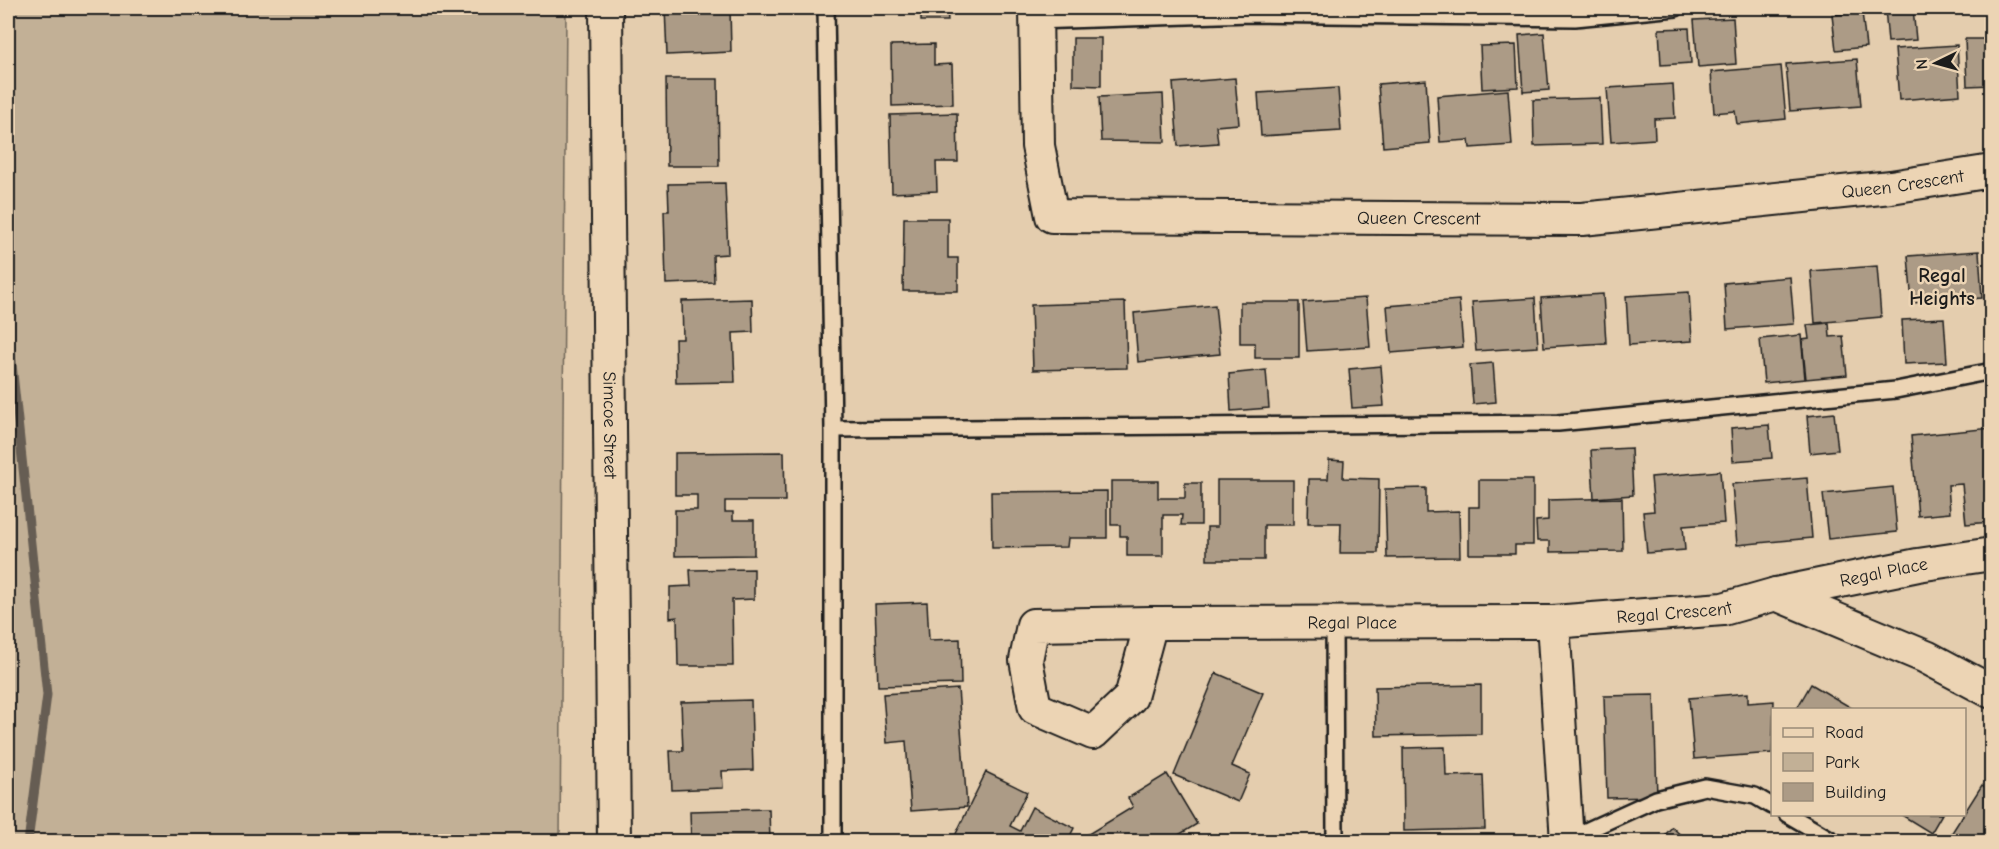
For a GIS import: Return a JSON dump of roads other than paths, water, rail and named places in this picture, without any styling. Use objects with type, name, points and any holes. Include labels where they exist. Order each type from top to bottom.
[{"type":"street","name":"Simcoe Street","points":[[606,8],[614,842]]},
{"type":"street","name":"Queen Crescent","points":[[1035,14],[1038,146],[1052,216],[1582,219],[1891,187],[1992,171]]},
{"type":"street","name":"Regal Place","points":[[1776,594],[1918,565],[1992,554]]},
{"type":"street","name":"Regal Crescent","points":[[1553,622],[1723,609],[1776,594]]},
{"type":"street","points":[[1776,594],[1926,657],[1992,692]]},
{"type":"street","name":"Regal Place","points":[[1151,623],[1553,622]]},
{"type":"street","points":[[1553,622],[1567,841]]},
{"type":"lane","points":[[826,8],[833,429],[833,842]]},
{"type":"lane","points":[[1035,14],[1575,18],[1676,8]]},
{"type":"lane","points":[[833,429],[1558,423],[1896,390],[1992,371]]},
{"type":"lane","points":[[1334,622],[1335,842]]},
{"type":"lane","points":[[1567,841],[1656,800],[1705,787],[1755,796],[1771,805]]},
{"type":"lane","points":[[1790,816],[1835,842]]},
{"type":"waterway","points":[[8,326],[47,695],[28,842]]},
{"type":"district","name":"Regal Heights","points":[[1942,286]]}]
